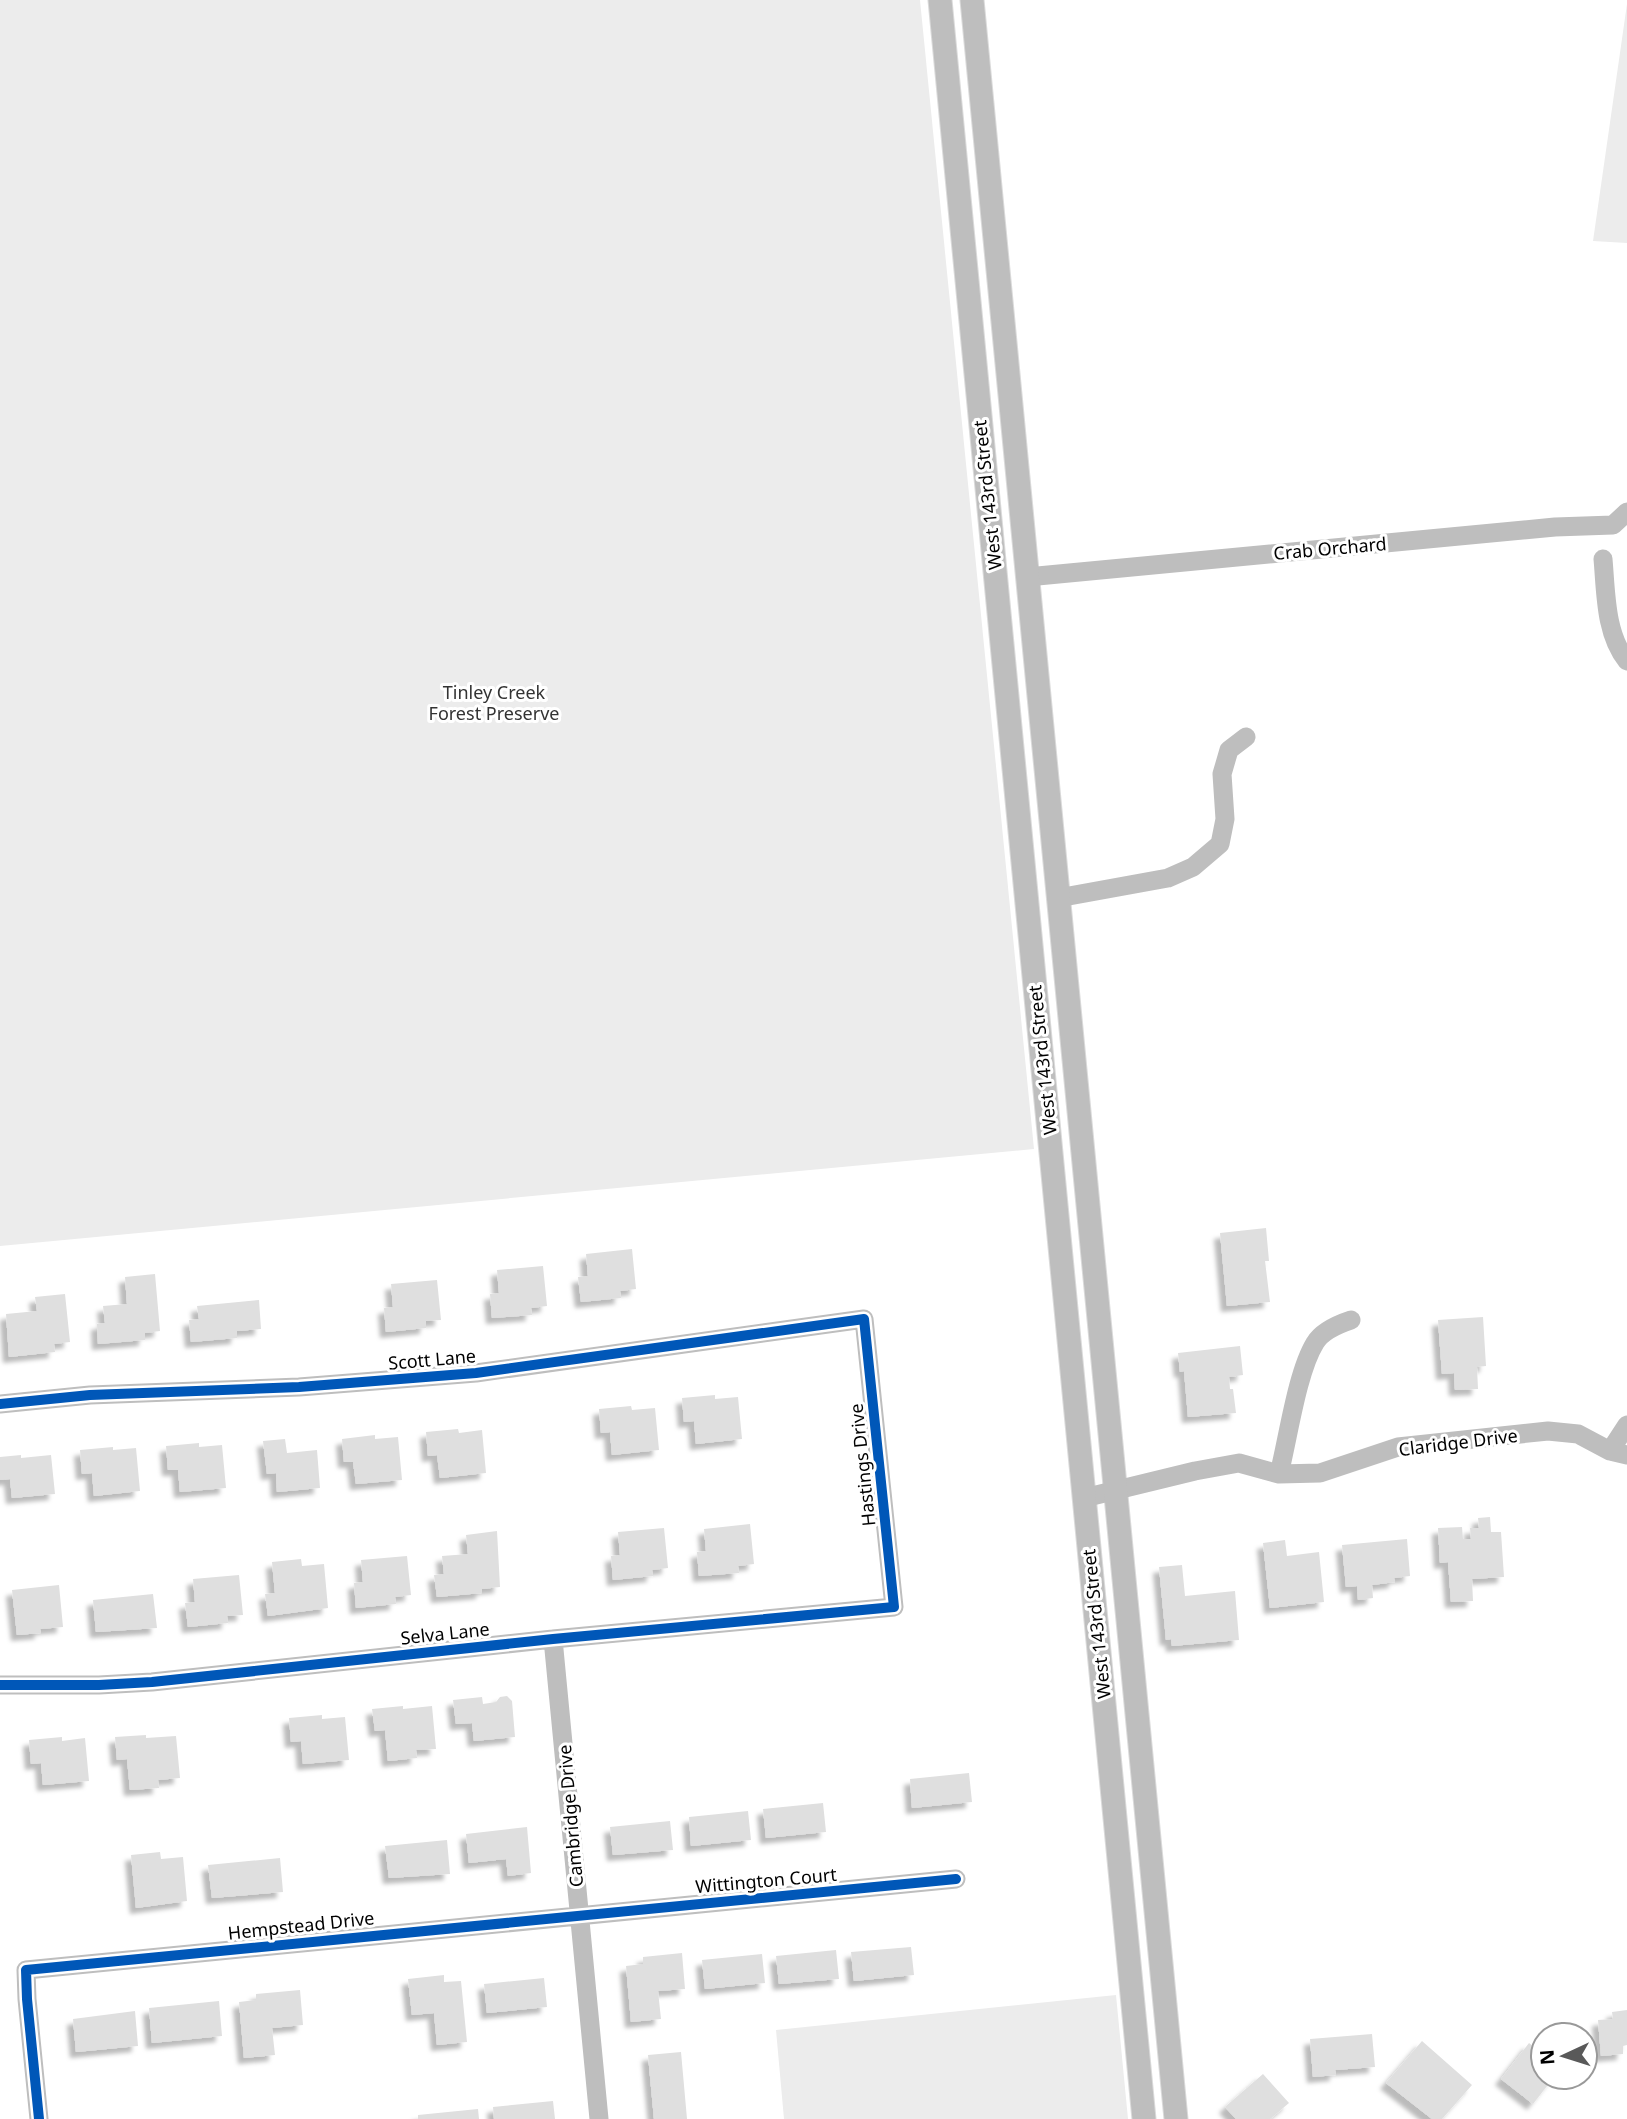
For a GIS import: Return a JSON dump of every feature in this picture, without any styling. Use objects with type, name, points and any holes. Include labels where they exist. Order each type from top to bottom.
[{"type":"main road","name":"West 143rd Street","points":[[940,0],[1144,2119]]},
{"type":"main road","name":"West 143rd Street","points":[[972,0],[1176,2119]]},
{"type":"street","name":"Crab Orchard","points":[[1027,577],[1555,527],[1613,525],[1627,512]]},
{"type":"street","points":[[1602,559],[1607,611],[1620,652],[1627,661]]},
{"type":"street","points":[[1058,898],[1168,878],[1194,867],[1220,844],[1225,819],[1222,774],[1229,750],[1246,737]]},
{"type":"street","name":"Scott Lane","points":[[0,1404],[90,1395],[299,1387],[476,1373],[864,1319]]},
{"type":"street","name":"Hastings Drive","points":[[864,1319],[894,1607]]},
{"type":"street","points":[[1279,1474],[1303,1371],[1316,1341],[1335,1326],[1351,1320]]},
{"type":"street","points":[[1618,1453],[1627,1425]]},
{"type":"street","name":"Claridge Drive","points":[[1084,1499],[1195,1471],[1239,1463],[1279,1474],[1320,1473],[1398,1447],[1548,1432],[1578,1434],[1618,1453]]},
{"type":"street","name":"Selva Lane","points":[[0,1685],[152,1682],[553,1639],[894,1607]]},
{"type":"street","name":"Cambridge Drive","points":[[553,1639],[599,2119]]},
{"type":"street","name":"Wittington Court","points":[[579,1916],[956,1880]]},
{"type":"street","name":"Hempstead Drive","points":[[39,2119],[26,1970],[579,1916]]},
{"type":"green space","name":"Tinley Creek Forest Preserve","points":[[0,0],[920,0],[1034,1149],[0,1246]]},
{"type":"green space","points":[[1627,4],[1627,243],[1593,241]]},
{"type":"green space","points":[[1116,1995],[1128,2119],[784,2119],[776,2030]]},
{"type":"building","points":[[1266,1228],[1269,1261],[1265,1261],[1270,1302],[1227,1306],[1220,1233]]},
{"type":"building","points":[[632,1249],[636,1289],[620,1291],[621,1298],[581,1302],[578,1277],[588,1276],[586,1254]]},
{"type":"building","points":[[543,1266],[547,1306],[531,1308],[532,1315],[492,1318],[490,1294],[499,1293],[497,1270]]},
{"type":"building","points":[[155,1274],[160,1331],[145,1333],[145,1340],[98,1344],[97,1324],[105,1323],[103,1306],[127,1304],[125,1277]]},
{"type":"building","points":[[437,1280],[441,1320],[426,1321],[426,1328],[386,1332],[384,1308],[393,1307],[391,1284]]},
{"type":"building","points":[[65,1294],[70,1342],[54,1344],[55,1352],[9,1357],[6,1314],[37,1311],[35,1297]]},
{"type":"building","points":[[259,1300],[261,1329],[237,1331],[237,1338],[191,1342],[189,1320],[199,1319],[197,1306]]},
{"type":"building","points":[[1483,1317],[1486,1366],[1477,1367],[1478,1389],[1455,1390],[1454,1373],[1442,1374],[1438,1320]]},
{"type":"building","points":[[1240,1346],[1243,1375],[1229,1377],[1236,1413],[1188,1417],[1184,1371],[1180,1372],[1178,1353]]},
{"type":"building","points":[[715,1395],[715,1399],[738,1397],[742,1439],[696,1444],[694,1421],[684,1422],[682,1398]]},
{"type":"building","points":[[631,1406],[632,1410],[655,1408],[659,1450],[612,1455],[610,1432],[601,1433],[599,1409]]},
{"type":"building","points":[[458,1429],[459,1433],[482,1430],[486,1473],[440,1478],[437,1455],[428,1456],[426,1432]]},
{"type":"building","points":[[375,1435],[375,1439],[398,1437],[402,1480],[356,1484],[353,1462],[344,1462],[342,1439]]},
{"type":"building","points":[[285,1439],[287,1453],[317,1450],[320,1488],[277,1492],[276,1473],[267,1474],[263,1441]]},
{"type":"building","points":[[199,1443],[199,1447],[222,1445],[226,1488],[180,1492],[178,1470],[168,1470],[166,1446]]},
{"type":"building","points":[[113,1447],[113,1450],[136,1448],[140,1491],[94,1496],[92,1473],[82,1474],[80,1450]]},
{"type":"building","points":[[21,1455],[21,1458],[51,1455],[55,1494],[12,1498],[10,1479],[0,1480],[0,1457]]},
{"type":"building","points":[[1490,1517],[1491,1532],[1501,1532],[1504,1577],[1472,1579],[1473,1601],[1451,1602],[1448,1562],[1440,1563],[1438,1528],[1462,1527],[1463,1539],[1471,1539],[1470,1528],[1479,1528],[1478,1518]]},
{"type":"building","points":[[750,1524],[754,1564],[738,1566],[739,1573],[699,1576],[697,1552],[706,1551],[704,1529]]},
{"type":"building","points":[[664,1528],[668,1568],[652,1570],[653,1576],[613,1580],[611,1556],[620,1555],[618,1532]]},
{"type":"building","points":[[497,1531],[500,1587],[482,1589],[482,1593],[437,1597],[434,1575],[444,1574],[442,1556],[468,1554],[466,1535]]},
{"type":"building","points":[[1407,1539],[1410,1576],[1394,1578],[1395,1582],[1372,1585],[1373,1598],[1358,1600],[1357,1586],[1346,1587],[1342,1545]]},
{"type":"building","points":[[1285,1540],[1287,1556],[1319,1552],[1324,1602],[1270,1608],[1263,1543]]},
{"type":"building","points":[[407,1556],[411,1595],[395,1597],[396,1604],[356,1608],[354,1583],[363,1582],[361,1560]]},
{"type":"building","points":[[301,1559],[302,1566],[324,1564],[328,1608],[268,1616],[265,1594],[275,1593],[272,1562]]},
{"type":"building","points":[[1182,1565],[1185,1596],[1235,1591],[1239,1640],[1172,1646],[1171,1639],[1166,1640],[1159,1567]]},
{"type":"building","points":[[239,1575],[243,1615],[227,1616],[228,1623],[188,1627],[185,1603],[195,1602],[193,1579]]},
{"type":"building","points":[[59,1585],[63,1627],[40,1629],[41,1633],[17,1635],[12,1590]]},
{"type":"building","points":[[153,1594],[157,1628],[96,1632],[93,1600]]},
{"type":"building","points":[[507,1696],[512,1701],[515,1737],[474,1741],[472,1723],[456,1724],[453,1700],[482,1697],[483,1704],[496,1702],[500,1697]]},
{"type":"building","points":[[403,1706],[403,1709],[432,1706],[436,1749],[416,1750],[417,1758],[388,1761],[385,1730],[375,1731],[372,1709]]},
{"type":"building","points":[[322,1715],[322,1719],[345,1717],[349,1760],[303,1764],[301,1741],[291,1742],[289,1718]]},
{"type":"building","points":[[146,1735],[146,1738],[176,1736],[180,1778],[158,1780],[159,1788],[130,1790],[127,1759],[117,1760],[115,1737]]},
{"type":"building","points":[[62,1737],[62,1741],[85,1738],[89,1781],[43,1785],[41,1763],[31,1764],[29,1740]]},
{"type":"building","points":[[969,1773],[972,1802],[912,1808],[910,1779]]},
{"type":"building","points":[[823,1803],[826,1832],[766,1838],[763,1809]]},
{"type":"building","points":[[748,1811],[751,1840],[691,1846],[689,1817]]},
{"type":"building","points":[[670,1821],[673,1850],[613,1855],[610,1827]]},
{"type":"building","points":[[527,1827],[531,1873],[508,1876],[506,1859],[469,1863],[466,1834]]},
{"type":"building","points":[[447,1840],[450,1874],[389,1878],[385,1846]]},
{"type":"building","points":[[160,1852],[161,1859],[183,1857],[187,1901],[136,1908],[131,1855]]},
{"type":"building","points":[[280,1858],[283,1892],[212,1898],[208,1865]]},
{"type":"building","points":[[911,1947],[914,1975],[854,1981],[851,1952]]},
{"type":"building","points":[[836,1950],[839,1979],[779,1984],[776,1956]]},
{"type":"building","points":[[682,1953],[685,1989],[658,1991],[661,2019],[631,2022],[626,1966],[643,1964],[643,1957]]},
{"type":"building","points":[[762,1954],[765,1983],[705,1989],[702,1960]]},
{"type":"building","points":[[444,1975],[444,1982],[461,1981],[467,2042],[437,2045],[434,2013],[412,2015],[408,1979]]},
{"type":"building","points":[[544,1978],[547,2007],[487,2013],[484,1984]]},
{"type":"building","points":[[300,1990],[303,2025],[272,2028],[275,2055],[244,2058],[239,2002],[256,2000],[256,1994]]},
{"type":"building","points":[[219,2001],[222,2036],[152,2043],[149,2008]]},
{"type":"building","points":[[1627,2010],[1627,2045],[1623,2046],[1623,2054],[1601,2056],[1598,2020],[1613,2019],[1612,2012]]},
{"type":"building","points":[[135,2011],[138,2046],[76,2052],[73,2019]]},
{"type":"building","points":[[1372,2034],[1375,2067],[1335,2070],[1336,2075],[1313,2077],[1310,2039]]},
{"type":"building","points":[[1422,2041],[1472,2085],[1442,2119],[1432,2119],[1386,2083]]},
{"type":"building","points":[[1529,2043],[1529,2091],[1543,2091],[1533,2104],[1501,2079]]},
{"type":"building","points":[[681,2052],[687,2119],[654,2119],[648,2055]]},
{"type":"building","points":[[1263,2074],[1289,2103],[1270,2119],[1236,2119],[1225,2107]]},
{"type":"building","points":[[553,2101],[555,2119],[494,2119],[493,2107]]},
{"type":"building","points":[[478,2109],[479,2119],[418,2119],[418,2115]]},
{"type":"cycle path","points":[[0,1404],[90,1395],[299,1387],[476,1373],[864,1319],[894,1607],[553,1639],[152,1682],[0,1685]]},
{"type":"cycle path","points":[[39,2119],[26,1970],[956,1879]]}]
